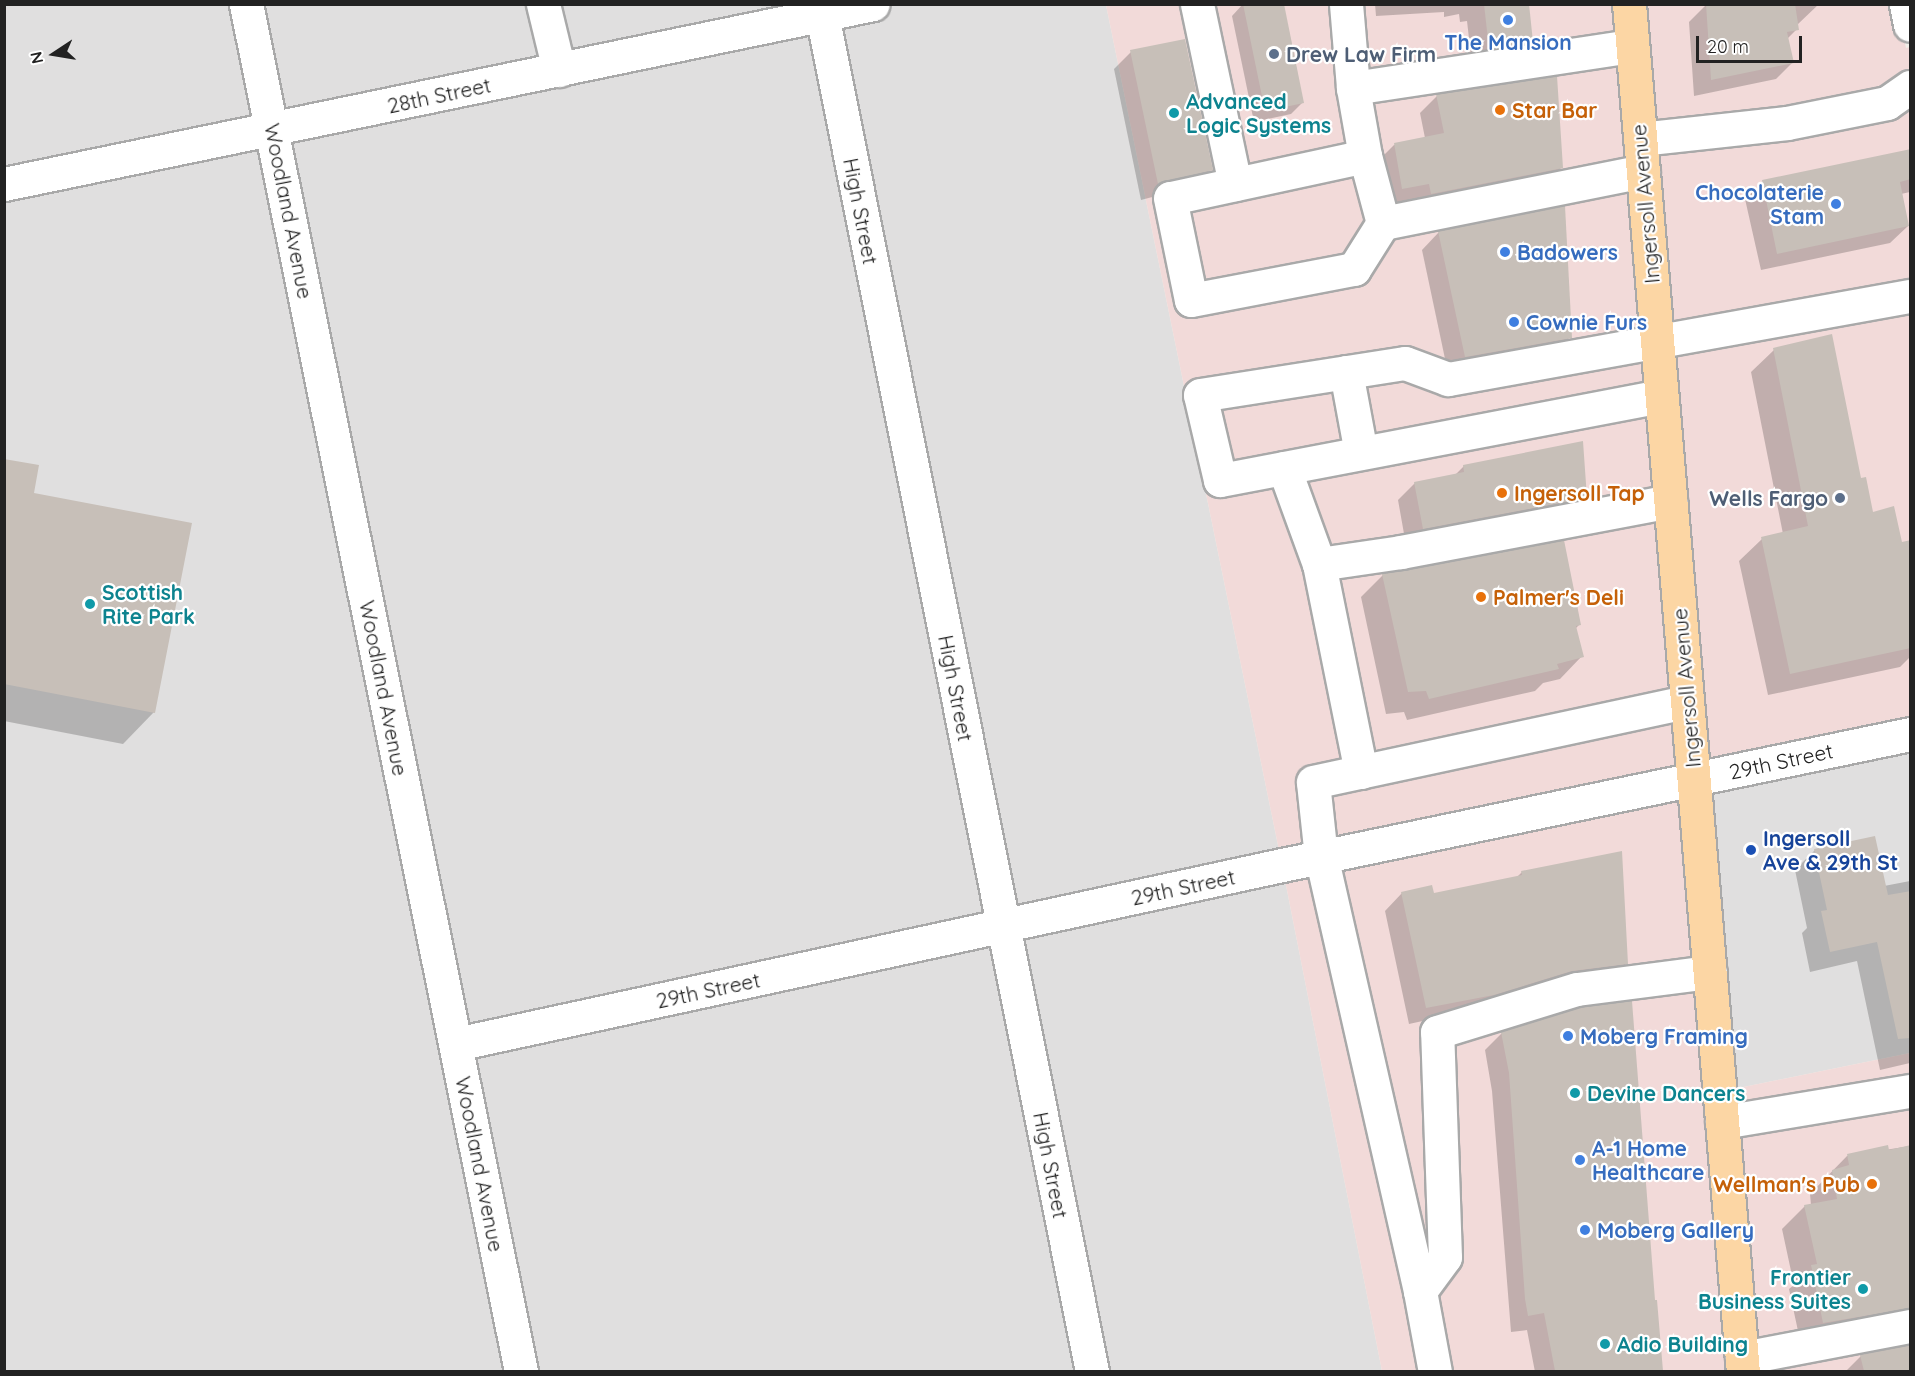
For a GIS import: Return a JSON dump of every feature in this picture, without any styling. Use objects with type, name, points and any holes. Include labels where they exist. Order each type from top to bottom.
[{"type":"main road","name":"Ingersoll Avenue","points":[[1629,4],[1743,1365]]},
{"type":"street","name":"Woodland Avenue","points":[[246,4],[273,129],[521,1371]]},
{"type":"street","points":[[543,4],[559,70]]},
{"type":"street","name":"28th Street","points":[[4,184],[559,70],[821,10],[873,4]]},
{"type":"street","points":[[1197,4],[1234,184]]},
{"type":"street","points":[[1346,4],[1353,88],[1365,156],[1383,223]]},
{"type":"street","points":[[1906,4],[1911,25]]},
{"type":"street","name":"High Street","points":[[821,10],[1092,1371]]},
{"type":"street","points":[[1353,88],[1632,46]]},
{"type":"street","points":[[1640,139],[1787,123],[1887,103],[1911,87]]},
{"type":"street","points":[[1365,156],[1170,198],[1191,300],[1354,269],[1383,223],[1642,171]]},
{"type":"street","points":[[1661,396],[1220,480],[1200,395],[1405,363],[1448,379],[1911,296]]},
{"type":"street","points":[[1347,372],[1361,453]]},
{"type":"street","points":[[1284,468],[1319,564],[1361,771]]},
{"type":"street","points":[[1319,564],[1401,552],[1670,501]]},
{"type":"street","points":[[1435,1371],[1420,1292],[1321,857],[1313,782],[1687,702]]},
{"type":"street","name":"29th Street","points":[[456,1044],[1321,857],[1911,734]]},
{"type":"street","points":[[1420,1292],[1445,1257],[1437,1032],[1577,989],[1710,972]]},
{"type":"street","points":[[1722,1122],[1911,1091]]},
{"type":"street","points":[[1743,1365],[1911,1326]]},
{"type":"shaded area","points":[[4,5],[1106,5],[1282,865],[1382,1371],[5,1371]]},
{"type":"shaded area","points":[[1106,5],[1897,5],[1906,48],[1910,47],[1910,734],[1694,779],[1719,1092],[1910,1053],[1910,1371],[1382,1371],[1282,865]]},
{"type":"shaded area","points":[[1910,734],[1910,1053],[1719,1092],[1694,779]]},
{"type":"building","name":"Drew Law Firm","points":[[1243,4],[1284,4],[1304,103],[1265,111]]},
{"type":"building","name":"The Mansion","points":[[1484,4],[1529,4],[1533,42],[1489,49]]},
{"type":"building","points":[[1706,4],[1795,4],[1799,30],[1787,32],[1794,63],[1711,80]]},
{"type":"building","name":"Advanced Logic Systems","points":[[1185,39],[1213,170],[1158,184],[1130,50]]},
{"type":"building","name":"Star Bar","points":[[1557,76],[1563,168],[1431,194],[1429,184],[1402,189],[1394,143],[1444,133],[1436,94]]},
{"type":"building","name":"Chocolaterie Stam","points":[[1911,149],[1911,179],[1900,182],[1909,226],[1777,254],[1762,180]]},
{"type":"building","points":[[1565,206],[1572,338],[1465,357],[1438,231]]},
{"type":"building","name":"Wells Fargo","points":[[1832,334],[1861,478],[1866,477],[1873,512],[1894,506],[1902,542],[1911,540],[1911,648],[1790,674],[1761,537],[1808,526],[1773,348]]},
{"type":"building","name":"Ingersoll Tap","points":[[1583,441],[1587,498],[1423,529],[1414,482],[1464,472],[1463,465]]},
{"type":"building","name":"Scottish Rite Park","points":[[4,459],[39,465],[34,493],[192,523],[155,713],[4,684]]},
{"type":"building","name":"Palmer's Deli","points":[[1564,540],[1581,625],[1576,626],[1584,657],[1557,664],[1559,669],[1429,699],[1426,691],[1408,692],[1382,574]]},
{"type":"building","points":[[1875,836],[1888,895],[1911,891],[1911,1038],[1898,1039],[1877,942],[1830,952],[1821,911],[1827,910],[1814,849]]},
{"type":"building","points":[[1622,851],[1628,964],[1572,971],[1494,995],[1426,1008],[1401,892],[1432,885],[1434,893],[1522,875],[1521,871]]},
{"type":"building","points":[[1632,1001],[1655,1300],[1657,1300],[1663,1371],[1555,1371],[1544,1313],[1528,1316],[1525,1299],[1509,1073],[1501,1032],[1581,1007]]},
{"type":"building","points":[[1888,1145],[1889,1150],[1911,1145],[1911,1308],[1823,1323],[1811,1265],[1817,1264],[1804,1205],[1837,1199],[1832,1170],[1849,1165],[1847,1154]]},
{"type":"building","points":[[1911,1345],[1911,1371],[1864,1371],[1860,1355]]},
{"type":"place","name":"The Mansion","points":[[1508,20]]},
{"type":"place","name":"Drew Law Firm","points":[[1274,54]]},
{"type":"place","name":"Star Bar","points":[[1500,110]]},
{"type":"place","name":"Advanced Logic Systems","points":[[1174,113]]},
{"type":"place","name":"Chocolaterie Stam","points":[[1836,204]]},
{"type":"place","name":"Badowers","points":[[1505,252]]},
{"type":"place","name":"Cownie Furs","points":[[1514,322]]},
{"type":"place","name":"Ingersoll Tap","points":[[1502,493]]},
{"type":"place","name":"Wells Fargo","points":[[1840,498]]},
{"type":"place","name":"Palmer's Deli","points":[[1481,597]]},
{"type":"place","name":"Scottish Rite Park","points":[[90,604]]},
{"type":"place","name":"Ingersoll Ave & 29th St","points":[[1751,850]]},
{"type":"place","name":"Moberg Framing","points":[[1568,1036]]},
{"type":"place","name":"Devine Dancers","points":[[1575,1093]]},
{"type":"place","name":"A-1 Home Healthcare","points":[[1580,1160]]},
{"type":"place","name":"Wellman's Pub","points":[[1872,1184]]},
{"type":"place","name":"Moberg Gallery","points":[[1585,1230]]},
{"type":"place","name":"Frontier Business Suites","points":[[1863,1289]]},
{"type":"place","name":"Adio Building","points":[[1605,1344]]}]
